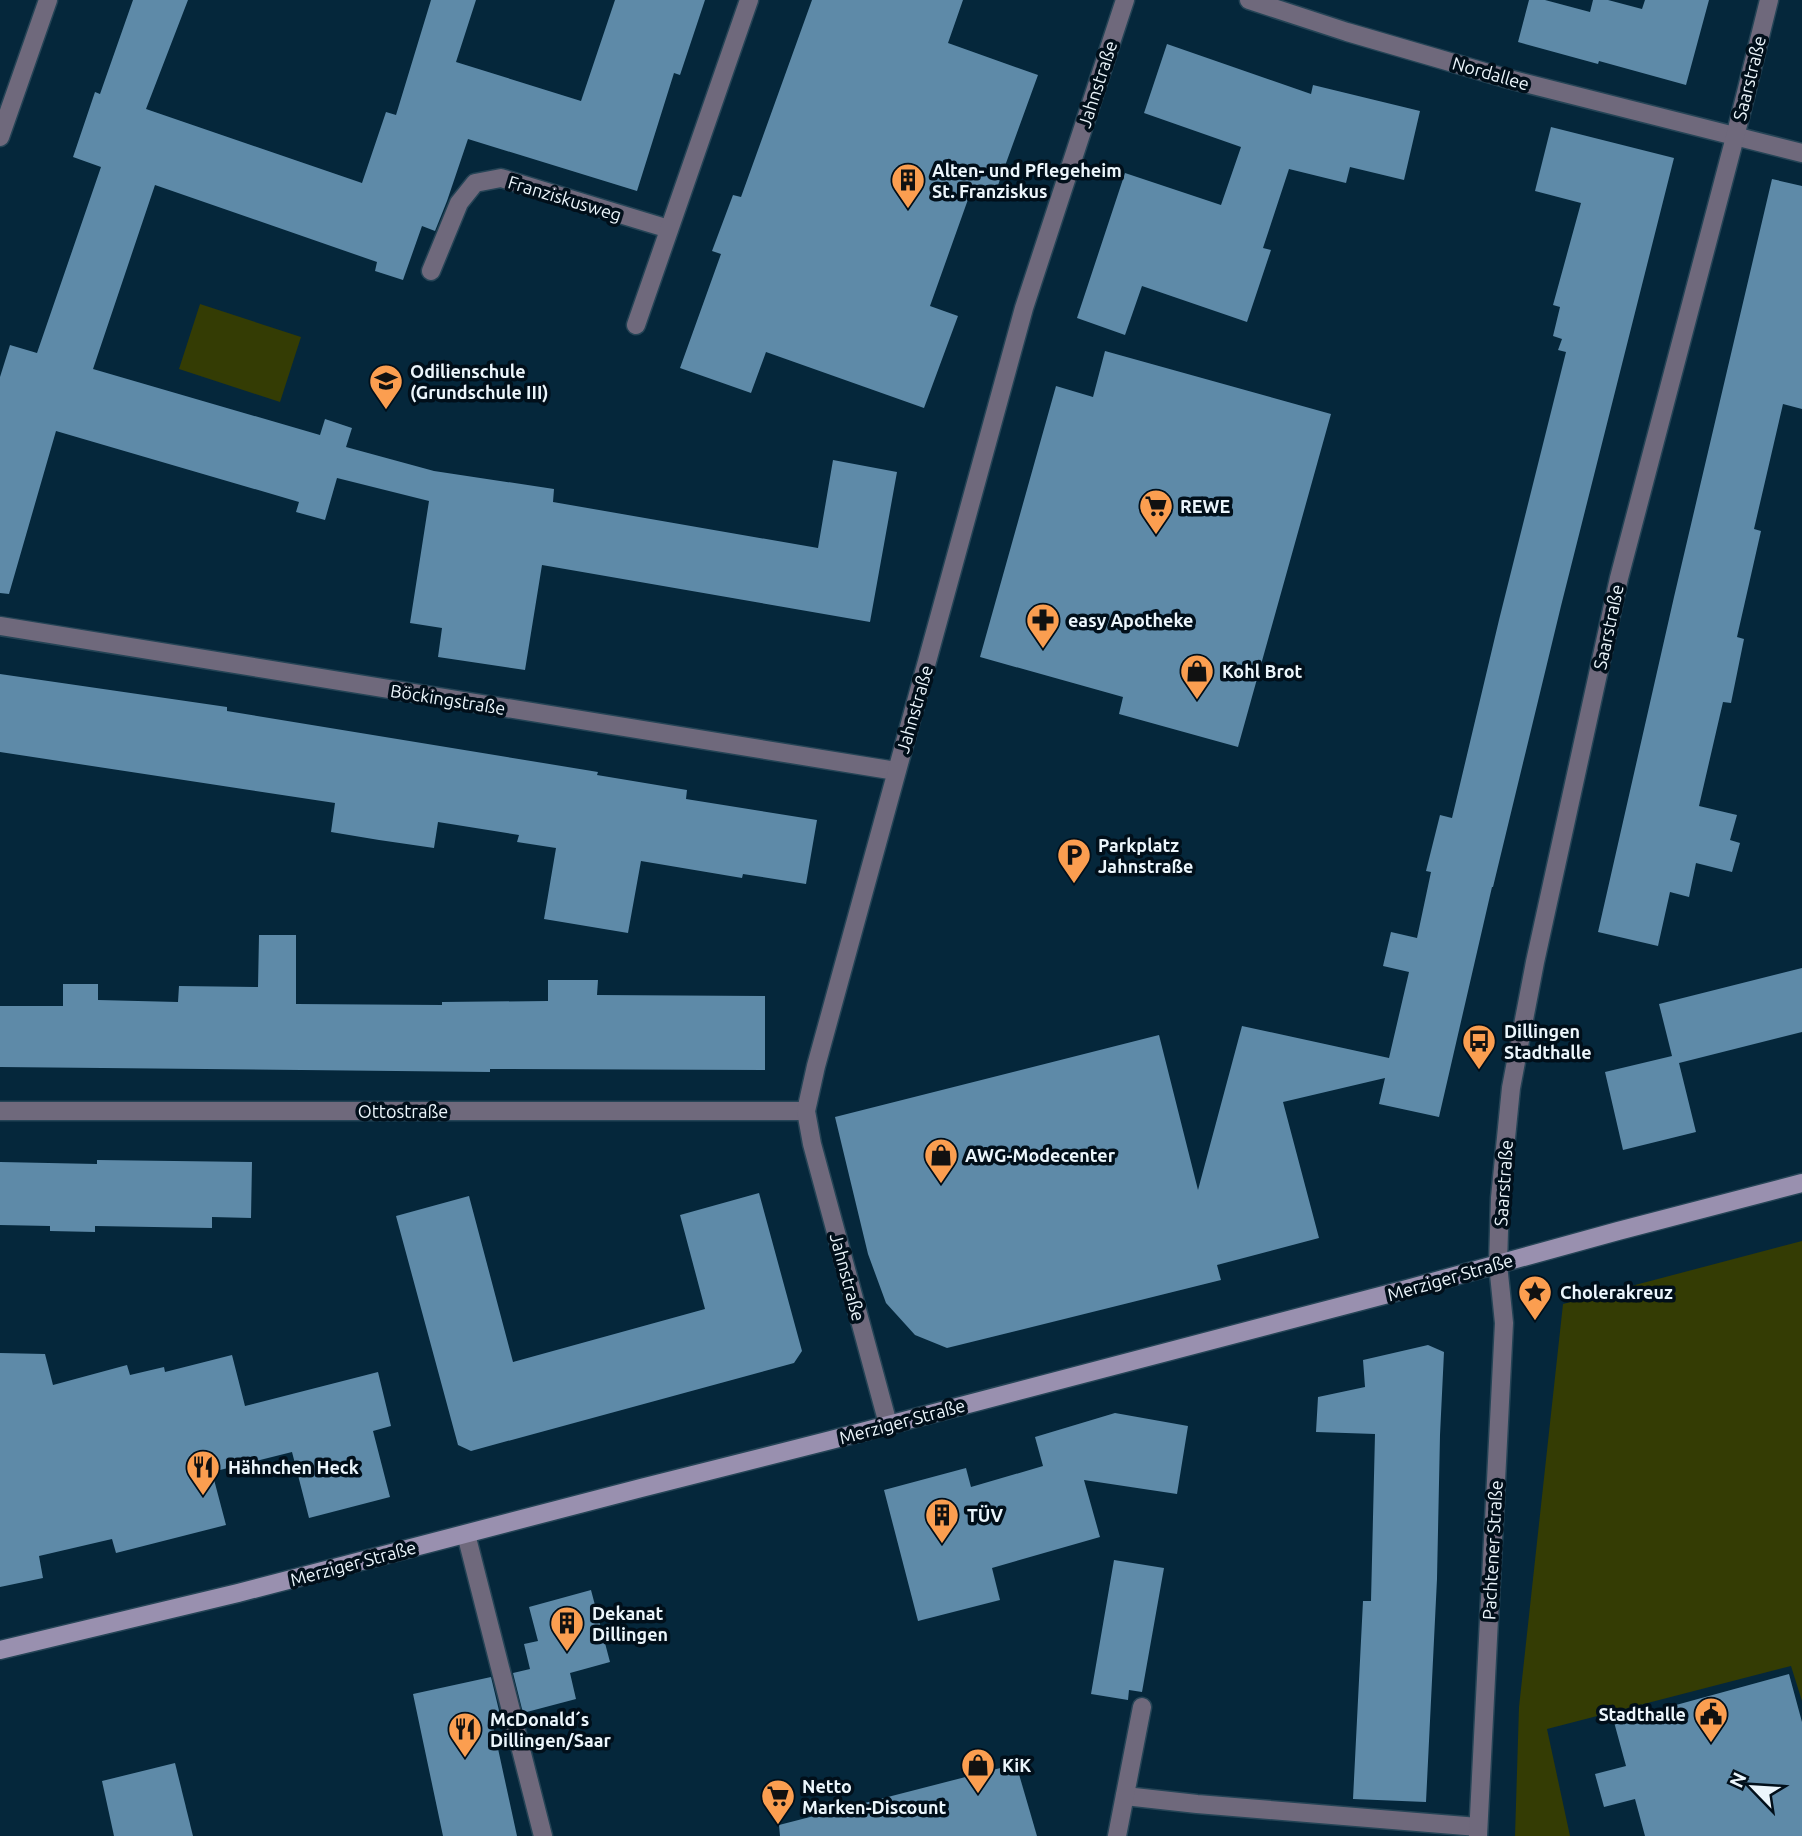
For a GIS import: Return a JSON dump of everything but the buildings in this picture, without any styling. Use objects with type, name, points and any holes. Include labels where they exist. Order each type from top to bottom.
[{"type":"main road","name":"Merziger Straße","points":[[0,1650],[239,1593],[1367,1300],[1802,1183]]},
{"type":"street","points":[[0,135],[48,0]]},
{"type":"street","points":[[636,325],[749,0]]},
{"type":"street","name":"Jahnstraße","points":[[888,1424],[812,1144],[806,1111],[896,771],[1024,308],[1125,0]]},
{"type":"street","name":"Nordallee","points":[[1249,0],[1492,74],[1802,153]]},
{"type":"street","name":"Saarstraße","points":[[1498,1264],[1500,1198],[1511,1088],[1535,961],[1619,578],[1769,0]]},
{"type":"street","name":"Franziskusweg","points":[[431,271],[458,203],[475,183],[501,178],[669,229]]},
{"type":"street","name":"Böckingstraße","points":[[0,626],[896,771]]},
{"type":"street","name":"Ottostraße","points":[[0,1111],[806,1111]]},
{"type":"street","name":"Pachtener Straße","points":[[1478,1832],[1504,1323],[1498,1264]]},
{"type":"street","points":[[466,1534],[543,1836]]},
{"type":"street","points":[[1117,1836],[1142,1707]]},
{"type":"street","points":[[1125,1796],[1478,1832]]},
{"type":"green space","points":[[200,304],[301,337],[280,402],[179,369]]},
{"type":"green space","points":[[1802,1241],[1802,1701],[1791,1666],[1547,1729],[1570,1836],[1515,1836],[1519,1707],[1563,1304]]},
{"type":"place","name":"Alten- und Pflegeheim St. Franziskus","points":[[908,210]]},
{"type":"place","name":"Odilienschule (Grundschule III)","points":[[386,411]]},
{"type":"place","name":"REWE","points":[[1156,536]]},
{"type":"place","name":"easy Apotheke","points":[[1043,650]]},
{"type":"place","name":"Kohl Brot","points":[[1197,701]]},
{"type":"place","name":"Parkplatz Jahnstraße","points":[[1074,885]]},
{"type":"place","name":"Dillingen Stadthalle","points":[[1479,1071]]},
{"type":"place","name":"AWG-Modecenter","points":[[941,1185]]},
{"type":"place","name":"Cholerakreuz","points":[[1535,1322]]},
{"type":"place","name":"Hähnchen Heck","points":[[203,1497]]},
{"type":"place","name":"TÜV","points":[[942,1545]]},
{"type":"place","name":"Dekanat Dillingen","points":[[567,1653]]},
{"type":"place","name":"Stadthalle","points":[[1711,1744]]},
{"type":"place","name":"McDonald´s Dillingen/Saar","points":[[465,1759]]},
{"type":"place","name":"KiK","points":[[978,1795]]},
{"type":"place","name":"Netto Marken-Discount","points":[[778,1826]]}]
